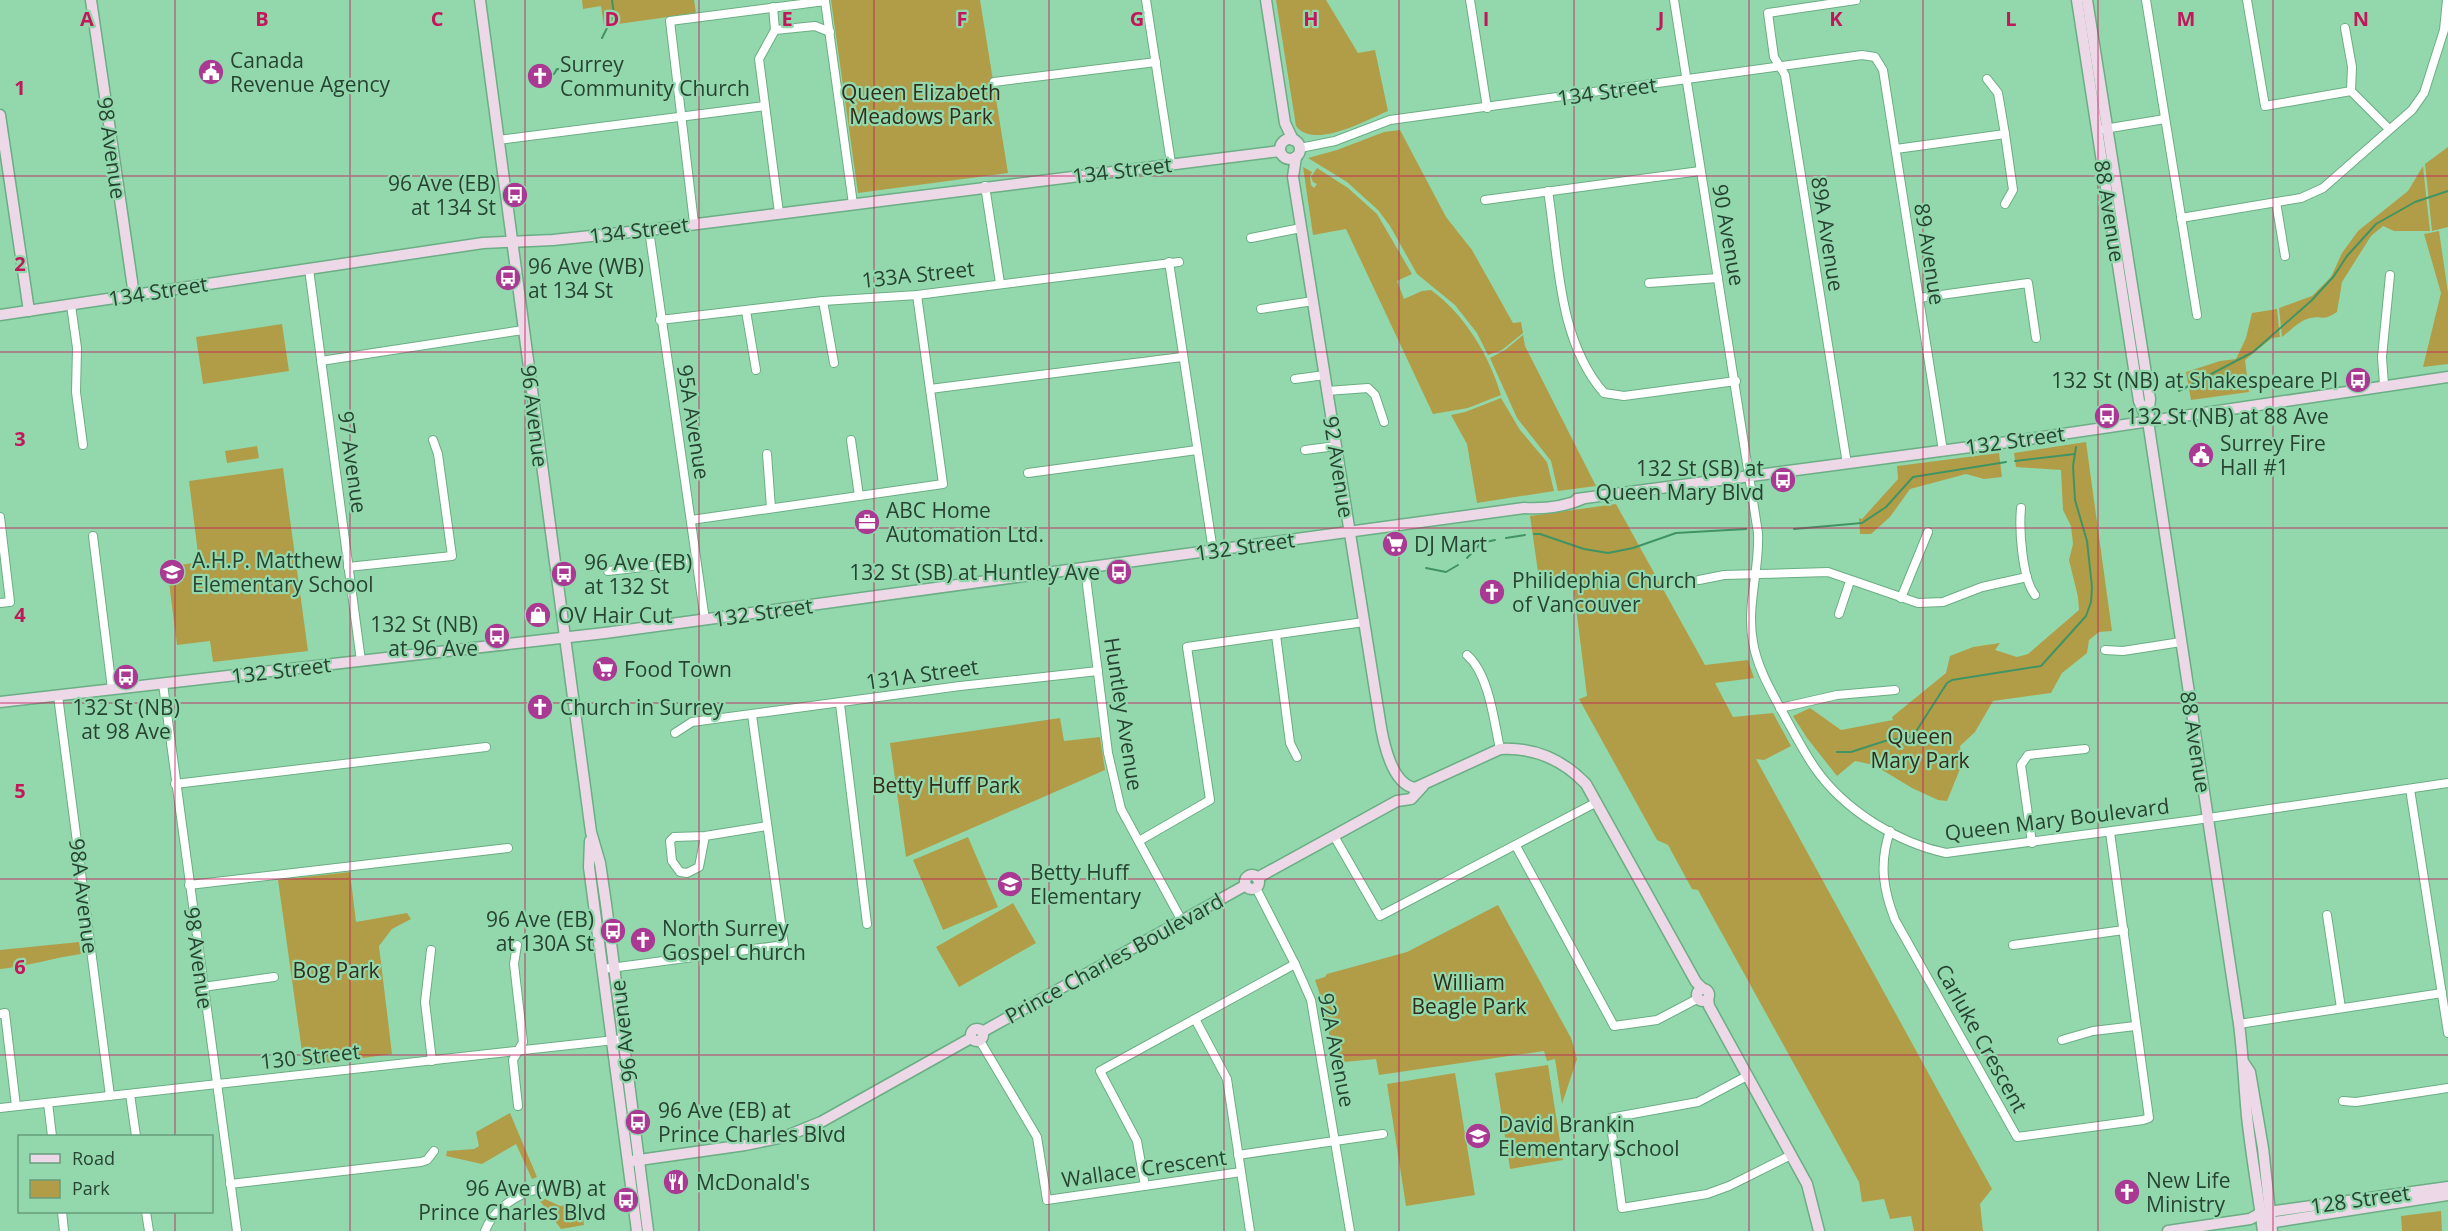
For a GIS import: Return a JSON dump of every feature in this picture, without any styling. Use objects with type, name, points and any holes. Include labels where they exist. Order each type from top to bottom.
[{"type":"main road","name":"98 Avenue","points":[[91,0],[134,295]]},
{"type":"main road","name":"96 Avenue","points":[[480,0],[591,832],[600,863],[615,968],[624,1040],[637,1231]]},
{"type":"main road","name":"92 Avenue","points":[[1266,0],[1382,732],[1389,759],[1405,794]]},
{"type":"main road","name":"88 Avenue","points":[[2077,0],[2150,399],[2148,421],[2239,1024],[2244,1063],[2242,1075],[2267,1222]]},
{"type":"main road","name":"88 Avenue","points":[[2086,0],[2102,129]]},
{"type":"main road","points":[[0,115],[29,311]]},
{"type":"main road","name":"134 Street","points":[[0,315],[452,248],[649,230],[985,186],[1290,150]]},
{"type":"main road","name":"132 Street","points":[[0,702],[705,620],[1524,508],[1537,502],[1567,498],[1582,499],[1943,451],[2448,377]]},
{"type":"main road","name":"Prince Charles Boulevard","points":[[633,1161],[784,1137],[821,1122],[978,1037],[1182,921],[1253,884],[1405,794],[1500,749],[1525,750],[1554,759],[1578,776],[1598,802],[1807,1184],[1820,1231]]},
{"type":"main road","name":"96 Avenue","points":[[591,832],[589,867],[612,1041],[648,1231]]},
{"type":"main road","name":"128 Street","points":[[2267,1222],[2448,1187]]},
{"type":"main road","name":"128 Street","points":[[2267,1222],[2448,1196]]},
{"type":"main road","points":[[2168,1231],[2250,1219],[2267,1222]]},
{"type":"street","points":[[1146,0],[1171,163]]},
{"type":"street","points":[[1470,0],[1487,108]]},
{"type":"street","name":"90 Avenue","points":[[1674,0],[1750,477]]},
{"type":"street","name":"89A Avenue","points":[[1846,464],[1785,75],[1774,57],[1768,13],[1856,0]]},
{"type":"street","points":[[2146,0],[2197,315]]},
{"type":"street","points":[[2247,0],[2265,106],[2351,91]]},
{"type":"street","points":[[2181,218],[2301,198],[2323,188],[2412,111],[2424,93],[2444,30],[2447,0]]},
{"type":"street","points":[[694,223],[670,21],[773,7],[825,1],[853,204]]},
{"type":"street","points":[[773,7],[775,30],[759,58],[779,213]]},
{"type":"street","points":[[775,30],[815,26],[830,32]]},
{"type":"street","points":[[2345,28],[2352,67],[2351,91],[2389,129]]},
{"type":"street","name":"134 Street","points":[[1290,150],[1335,141],[1390,120],[1862,55],[1875,57],[1880,64]]},
{"type":"street","points":[[994,82],[1156,62]]},
{"type":"street","name":"89 Avenue","points":[[1880,64],[1883,70],[1896,149],[1943,451]]},
{"type":"street","points":[[1987,79],[1998,93],[2005,134],[2013,190],[2006,204]]},
{"type":"street","points":[[498,140],[765,106]]},
{"type":"street","points":[[2102,129],[2165,119]]},
{"type":"street","points":[[1896,149],[2005,134]]},
{"type":"street","points":[[1485,200],[1701,171]]},
{"type":"street","points":[[985,186],[1000,283]]},
{"type":"street","points":[[1548,191],[1568,327],[1586,366],[1604,393],[1624,396],[1736,381]]},
{"type":"street","points":[[2276,202],[2285,256]]},
{"type":"street","points":[[1251,238],[1301,228]]},
{"type":"street","name":"95A Avenue","points":[[649,230],[660,320],[705,620]]},
{"type":"street","points":[[1169,262],[1213,550]]},
{"type":"street","name":"133A Street","points":[[660,320],[823,301],[917,295],[1179,262]]},
{"type":"street","name":"97 Avenue","points":[[309,268],[361,661]]},
{"type":"street","points":[[2384,385],[2382,357],[2390,275]]},
{"type":"street","points":[[1649,284],[1718,278]]},
{"type":"street","points":[[1918,298],[2028,283],[2036,338]]},
{"type":"street","points":[[691,520],[943,484],[917,295]]},
{"type":"street","points":[[823,301],[834,363]]},
{"type":"street","points":[[1262,309],[1313,301]]},
{"type":"street","points":[[71,305],[77,348],[76,392],[82,445]]},
{"type":"street","points":[[746,311],[756,370]]},
{"type":"street","points":[[321,361],[523,330]]},
{"type":"street","points":[[930,389],[1182,357]]},
{"type":"street","points":[[1295,379],[1325,375]]},
{"type":"street","points":[[1328,391],[1368,388],[1375,396],[1384,422]]},
{"type":"street","points":[[348,567],[452,556],[438,454],[433,440]]},
{"type":"street","points":[[851,440],[859,496]]},
{"type":"street","points":[[1305,450],[1336,446]]},
{"type":"street","points":[[1029,473],[1197,450]]},
{"type":"street","points":[[767,454],[771,508]]},
{"type":"street","name":"Queen Mary Boulevard","points":[[1750,477],[1758,533],[1756,574],[1751,606],[1752,642],[1760,666],[1780,708],[1815,769],[1830,787],[1862,814],[1922,847],[1946,853],[2207,818]]},
{"type":"street","points":[[2021,508],[2020,521],[2027,577],[2029,587],[2035,595]]},
{"type":"street","points":[[0,517],[10,602],[0,603]]},
{"type":"street","points":[[1901,598],[1928,532]]},
{"type":"street","points":[[93,536],[112,689]]},
{"type":"street","points":[[608,571],[696,561]]},
{"type":"street","name":"Huntley Avenue","points":[[1085,569],[1113,778],[1121,809],[1182,921]]},
{"type":"street","points":[[1699,580],[1724,575],[1828,572],[1918,603],[1943,602],[1982,586],[2027,577]]},
{"type":"street","points":[[1839,614],[1850,581]]},
{"type":"street","points":[[1139,841],[1209,800],[1186,646],[1364,622]]},
{"type":"street","points":[[1276,635],[1290,743],[1297,757]]},
{"type":"street","points":[[2105,650],[2122,651],[2181,642]]},
{"type":"street","points":[[1467,655],[1477,664],[1489,698],[1500,749]]},
{"type":"street","name":"131A Street","points":[[675,733],[692,722],[1098,670]]},
{"type":"street","name":"98 Avenue","points":[[163,684],[237,1231]]},
{"type":"street","points":[[1780,708],[1837,695],[1895,690]]},
{"type":"street","name":"98A Avenue","points":[[58,696],[110,1096]]},
{"type":"street","points":[[840,704],[867,924]]},
{"type":"street","points":[[603,969],[784,945],[752,715]]},
{"type":"street","points":[[175,784],[486,747]]},
{"type":"street","points":[[2032,843],[2021,765],[2028,754],[2085,749]]},
{"type":"street","points":[[2012,762],[2021,765]]},
{"type":"street","points":[[2207,818],[2448,783]]},
{"type":"street","points":[[2410,789],[2448,1033]]},
{"type":"street","points":[[1334,836],[1380,916],[1598,802]]},
{"type":"street","points":[[705,837],[699,867],[687,873],[680,872],[672,861],[670,841],[674,837],[705,837],[767,826]]},
{"type":"street","name":"Carluke Crescent","points":[[1890,831],[1884,848],[1882,875],[1895,920],[2017,1137],[2149,1118],[2109,832]]},
{"type":"street","points":[[1516,846],[1614,1026],[1657,1020],[1702,995]]},
{"type":"street","points":[[189,885],[508,848]]},
{"type":"street","name":"92A Avenue","points":[[1253,884],[1308,992],[1316,1021],[1350,1231]]},
{"type":"street","points":[[2327,915],[2341,1008]]},
{"type":"street","points":[[2013,945],[2124,930]]},
{"type":"street","points":[[517,945],[514,964],[523,1042],[513,1060],[518,1106]]},
{"type":"street","points":[[430,950],[425,1002],[432,1061]]},
{"type":"street","points":[[1145,1186],[1137,1141],[1100,1071],[1295,964]]},
{"type":"street","points":[[203,987],[274,977]]},
{"type":"street","points":[[2239,1024],[2442,993]]},
{"type":"street","points":[[0,1014],[5,1013],[16,1106]]},
{"type":"street","points":[[1195,1019],[1227,1079],[1250,1231]]},
{"type":"street","points":[[2062,1040],[2093,1031],[2135,1026]]},
{"type":"street","name":"Wallace Crescent","points":[[978,1037],[1037,1137],[1047,1200],[1241,1172]]},
{"type":"street","name":"130 Street","points":[[0,1108],[624,1040]]},
{"type":"street","points":[[1747,1076],[1698,1102],[1610,1118],[1622,1208],[1707,1194],[1730,1186],[1791,1155]]},
{"type":"street","points":[[2343,1101],[2356,1102],[2448,1088]]},
{"type":"street","points":[[130,1094],[136,1135]]},
{"type":"street","points":[[48,1103],[52,1135]]},
{"type":"street","points":[[1238,1155],[1383,1134]]},
{"type":"street","points":[[230,1184],[421,1162],[427,1160],[434,1151]]},
{"type":"street","points":[[485,1231],[489,1222],[501,1209],[526,1191],[538,1189]]},
{"type":"street","points":[[62,1213],[64,1231]]},
{"type":"street","points":[[146,1213],[149,1231]]},
{"type":"green space","points":[[582,0],[694,0],[696,13],[604,26],[601,6],[583,9]]},
{"type":"green space","name":"Queen Elizabeth Meadows Park","points":[[831,0],[980,0],[1008,173],[858,193]]},
{"type":"green space","points":[[1276,0],[1326,0],[1358,53],[1375,50],[1388,111],[1354,126],[1327,134],[1304,133],[1296,126]]},
{"type":"green space","points":[[1400,130],[1446,217],[1472,250],[1513,323],[1521,322],[1523,333],[1502,350],[1488,355],[1477,333],[1455,305],[1417,274],[1390,226],[1378,210],[1347,182],[1308,158],[1337,150],[1384,132]]},
{"type":"green space","points":[[2448,147],[2448,227],[2432,231],[2425,164]]},
{"type":"green space","points":[[2423,166],[2430,231],[2394,231],[2383,226],[2371,236],[2342,282],[2337,312],[2326,318],[2306,319],[2282,337],[2279,308],[2312,296],[2331,277],[2342,253],[2358,231],[2408,191]]},
{"type":"green space","points":[[1303,167],[1312,172],[1310,176],[1311,185],[1314,188],[1317,184],[1311,177],[1317,168],[1348,188],[1377,214],[1412,274],[1397,281],[1404,299],[1422,291],[1431,290],[1455,311],[1483,351],[1501,395],[1468,408],[1433,414],[1346,229],[1313,235]]},
{"type":"green space","points":[[2439,231],[2448,293],[2448,364],[2423,367],[2441,293],[2424,234]]},
{"type":"green space","points":[[2277,309],[2280,337],[2272,338],[2245,360],[2249,392],[2191,400],[2186,372],[2220,361],[2236,359],[2246,338],[2252,313]]},
{"type":"green space","points":[[282,324],[289,371],[203,384],[196,337]]},
{"type":"green space","points":[[1523,335],[1525,346],[1596,486],[1558,491],[1551,461],[1517,418],[1490,358],[1505,350]]},
{"type":"green space","points":[[1501,398],[1520,430],[1547,462],[1554,491],[1477,503],[1467,444],[1451,415]]},
{"type":"green space","name":"Queen Mary Park","points":[[2086,442],[2112,631],[2099,632],[2089,640],[2087,653],[2062,673],[2051,693],[1993,701],[1975,732],[1960,746],[1962,764],[1947,801],[1938,800],[1912,788],[1874,765],[1855,761],[1837,776],[1793,716],[1810,708],[1841,730],[1893,720],[1892,717],[1946,673],[1950,656],[1973,647],[2000,643],[1995,650],[2017,657],[2028,654],[2079,610],[2069,560],[2073,544],[2071,526],[2063,510],[2061,470],[2016,467],[2014,453]]},
{"type":"green space","points":[[257,446],[259,458],[227,463],[225,451]]},
{"type":"green space","points":[[1999,453],[2002,477],[1984,479],[1966,474],[1910,489],[1890,517],[1871,534],[1860,534],[1859,518],[1862,519],[1898,479],[1897,466]]},
{"type":"green space","points":[[283,468],[308,651],[213,662],[210,641],[177,645],[167,567],[199,562],[189,481]]},
{"type":"green space","points":[[1616,504],[1705,665],[1748,660],[1754,678],[1715,683],[1733,717],[1773,713],[1791,746],[1764,760],[1756,759],[1992,1189],[1980,1204],[1983,1231],[1914,1231],[1911,1216],[1890,1219],[1884,1199],[1862,1202],[1859,1182],[1698,890],[1692,889],[1668,845],[1657,840],[1579,699],[1587,696],[1572,575],[1539,579],[1530,516]]},
{"type":"green space","name":"Betty Huff Park","points":[[1060,718],[1064,741],[1100,737],[1105,770],[906,857],[890,743]]},
{"type":"green space","points":[[968,837],[998,907],[943,930],[913,860]]},
{"type":"green space","name":"Bog Park","points":[[350,872],[356,922],[407,913],[411,919],[392,929],[379,946],[392,1054],[304,1066],[278,880]]},
{"type":"green space","points":[[1013,903],[1036,943],[959,987],[936,947]]},
{"type":"green space","name":"William Beagle Park","points":[[1498,905],[1571,1038],[1577,1059],[1562,1104],[1555,1059],[1547,1061],[1544,1051],[1379,1075],[1376,1059],[1334,1063],[1325,1009],[1315,980],[1327,974],[1407,952]]},
{"type":"green space","points":[[79,942],[81,954],[0,969],[0,950]]},
{"type":"green space","points":[[1548,1065],[1563,1160],[1510,1169],[1495,1073]]},
{"type":"green space","points":[[1455,1073],[1475,1195],[1406,1206],[1387,1084]]},
{"type":"green space","points":[[510,1113],[537,1177],[532,1179],[516,1144],[482,1164],[446,1156],[447,1151],[474,1149],[479,1146],[476,1132]]},
{"type":"green space","points":[[545,1199],[560,1206],[582,1203],[584,1225],[561,1229],[540,1201]]},
{"type":"green space","points":[[2441,1211],[2442,1231],[2402,1231],[2401,1216]]},
{"type":"waterway","points":[[602,38],[614,14],[612,0]]},
{"type":"waterway","points":[[548,75],[554,74],[557,69],[569,70]]},
{"type":"waterway","points":[[2179,391],[2253,352],[2311,301],[2376,224],[2415,202],[2448,191]]},
{"type":"waterway","points":[[1837,752],[1851,752],[1885,741],[1910,737],[1917,730],[1947,683],[1952,680],[2041,666],[2086,616],[2091,602],[2092,587],[2087,541],[2075,500],[2073,466],[2076,447]]},
{"type":"waterway","points":[[2015,461],[2075,454]]},
{"type":"waterway","points":[[1794,529],[1862,523],[1886,507],[1913,477],[2006,462]]},
{"type":"waterway","points":[[1534,534],[1584,549],[1608,553],[1633,548],[1676,533],[1746,529]]},
{"type":"waterway","points":[[1506,538],[1525,535]]},
{"type":"waterway","points":[[1467,558],[1481,543],[1495,540]]},
{"type":"waterway","points":[[1426,568],[1446,572],[1458,565]]},
{"type":"place","name":"Canada Revenue Agency","points":[[211,72]]},
{"type":"place","name":"Surrey Community Church","points":[[540,76]]},
{"type":"place","name":"96 Ave (EB) at 134 St","points":[[515,195]]},
{"type":"place","name":"96 Ave (WB) at 134 St","points":[[508,278]]},
{"type":"place","name":"132 St (NB) at Shakespeare Pl","points":[[2358,380]]},
{"type":"place","name":"132 St (NB) at 88 Ave","points":[[2107,416]]},
{"type":"place","name":"Surrey Fire Hall #1","points":[[2201,455]]},
{"type":"place","name":"132 St (SB) at Queen Mary Blvd","points":[[1783,480]]},
{"type":"place","name":"ABC Home Automation Ltd.","points":[[867,522]]},
{"type":"place","name":"DJ Mart","points":[[1395,544]]},
{"type":"place","name":"A.H.P. Matthew Elementary School","points":[[172,572]]},
{"type":"place","name":"132 St (SB) at Huntley Ave","points":[[1119,572]]},
{"type":"place","name":"96 Ave (EB) at 132 St","points":[[564,574]]},
{"type":"place","name":"Philidephia Church of Vancouver","points":[[1492,592]]},
{"type":"place","name":"OV Hair Cut","points":[[538,615]]},
{"type":"place","name":"132 St (NB) at 96 Ave","points":[[497,636]]},
{"type":"place","name":"Food Town","points":[[605,669]]},
{"type":"place","name":"132 St (NB) at 98 Ave","points":[[126,677]]},
{"type":"place","name":"Church in Surrey","points":[[540,707]]},
{"type":"place","name":"Betty Huff Elementary","points":[[1010,884]]},
{"type":"place","name":"96 Ave (EB) at 130A St","points":[[613,931]]},
{"type":"place","name":"North Surrey Gospel Church","points":[[643,940]]},
{"type":"place","name":"96 Ave (EB) at Prince Charles Blvd","points":[[638,1122]]},
{"type":"place","name":"David Brankin Elementary School","points":[[1478,1136]]},
{"type":"place","name":"McDonald's","points":[[676,1182]]},
{"type":"place","name":"New Life Ministry","points":[[2127,1192]]},
{"type":"place","name":"96 Ave (WB) at Prince Charles Blvd","points":[[626,1200]]}]
